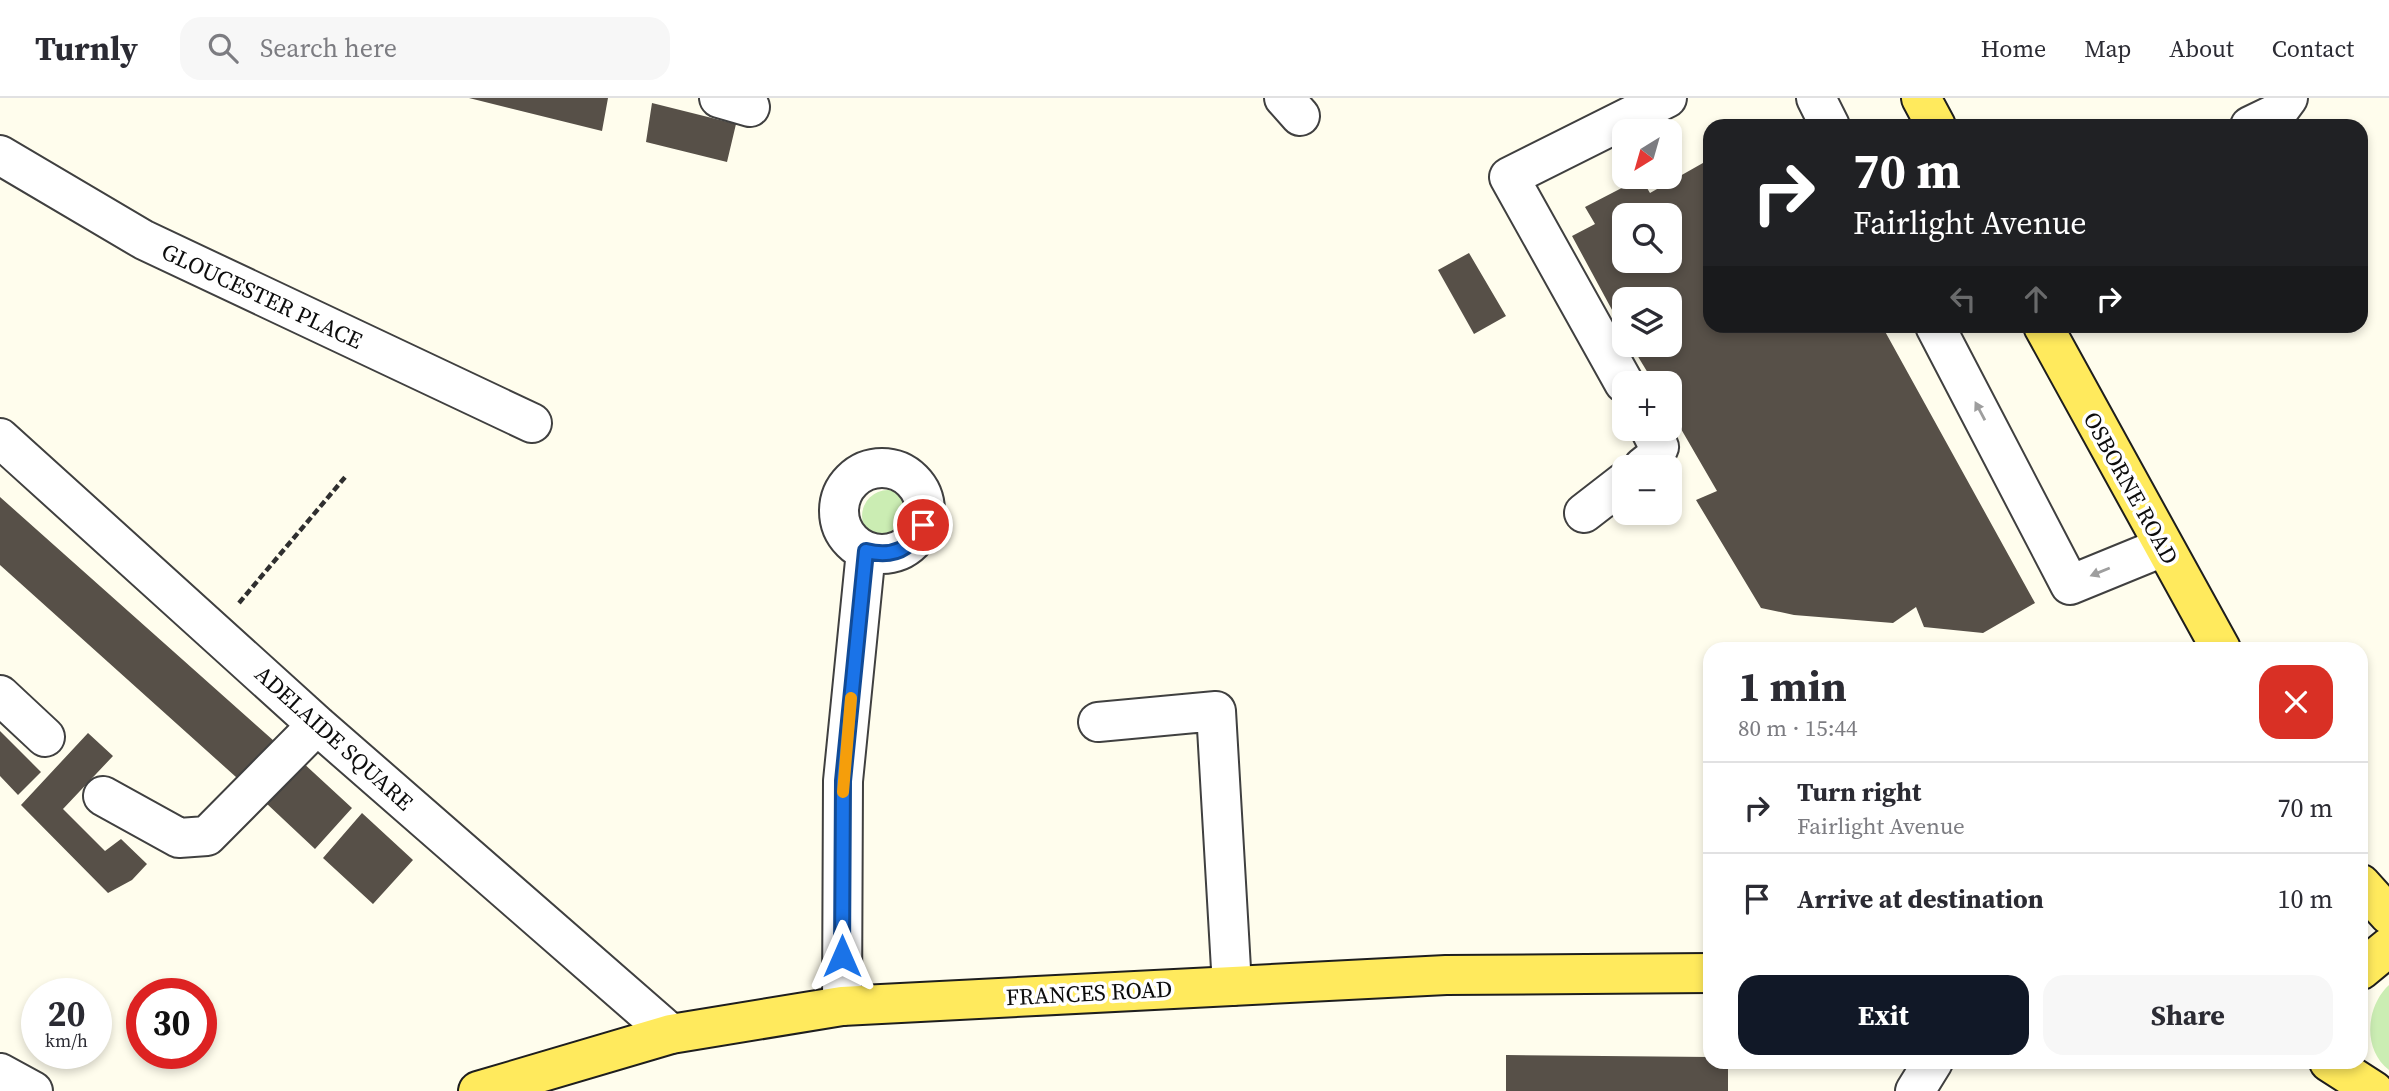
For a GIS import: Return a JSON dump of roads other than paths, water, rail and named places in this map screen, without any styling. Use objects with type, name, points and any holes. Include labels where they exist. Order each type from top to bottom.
[{"type":"main road","points":[[1921,98],[1932,119]]},
{"type":"main road","name":"OSBORNE ROAD","points":[[2047,333],[2217,642]]},
{"type":"main road","points":[[2368,892],[2389,915]]},
{"type":"main road","points":[[2368,964],[2389,947]]},
{"type":"main road","name":"FRANCES ROAD","points":[[478,1091],[671,1034],[842,1006],[1446,975],[1703,973]]},
{"type":"main road","points":[[2368,1065],[2389,1091]]},
{"type":"main road","points":[[2340,1069],[2374,1091]]},
{"type":"street","points":[[1618,371],[1509,177],[1667,98]]},
{"type":"street","points":[[1815,98],[1826,119]]},
{"type":"street","points":[[2265,119],[2277,113],[2288,98]]},
{"type":"street","name":"GLOUCESTER PLACE","points":[[0,155],[144,240],[532,423]]},
{"type":"street","points":[[1939,333],[2070,584],[2163,547]]},
{"type":"street","name":"ADELAIDE SQUARE","points":[[0,439],[317,725],[671,1034]]},
{"type":"street","points":[[1584,513],[1612,491]]},
{"type":"street","points":[[842,1006],[843,781],[866,551]]},
{"type":"street","points":[[0,695],[45,737]]},
{"type":"street","points":[[1098,722],[1216,711],[1232,986]]},
{"type":"street","points":[[103,796],[179,838],[207,836],[317,725]]},
{"type":"street","points":[[1916,1091],[1929,1069]]},
{"type":"street","points":[[0,1073],[33,1091]]}]
